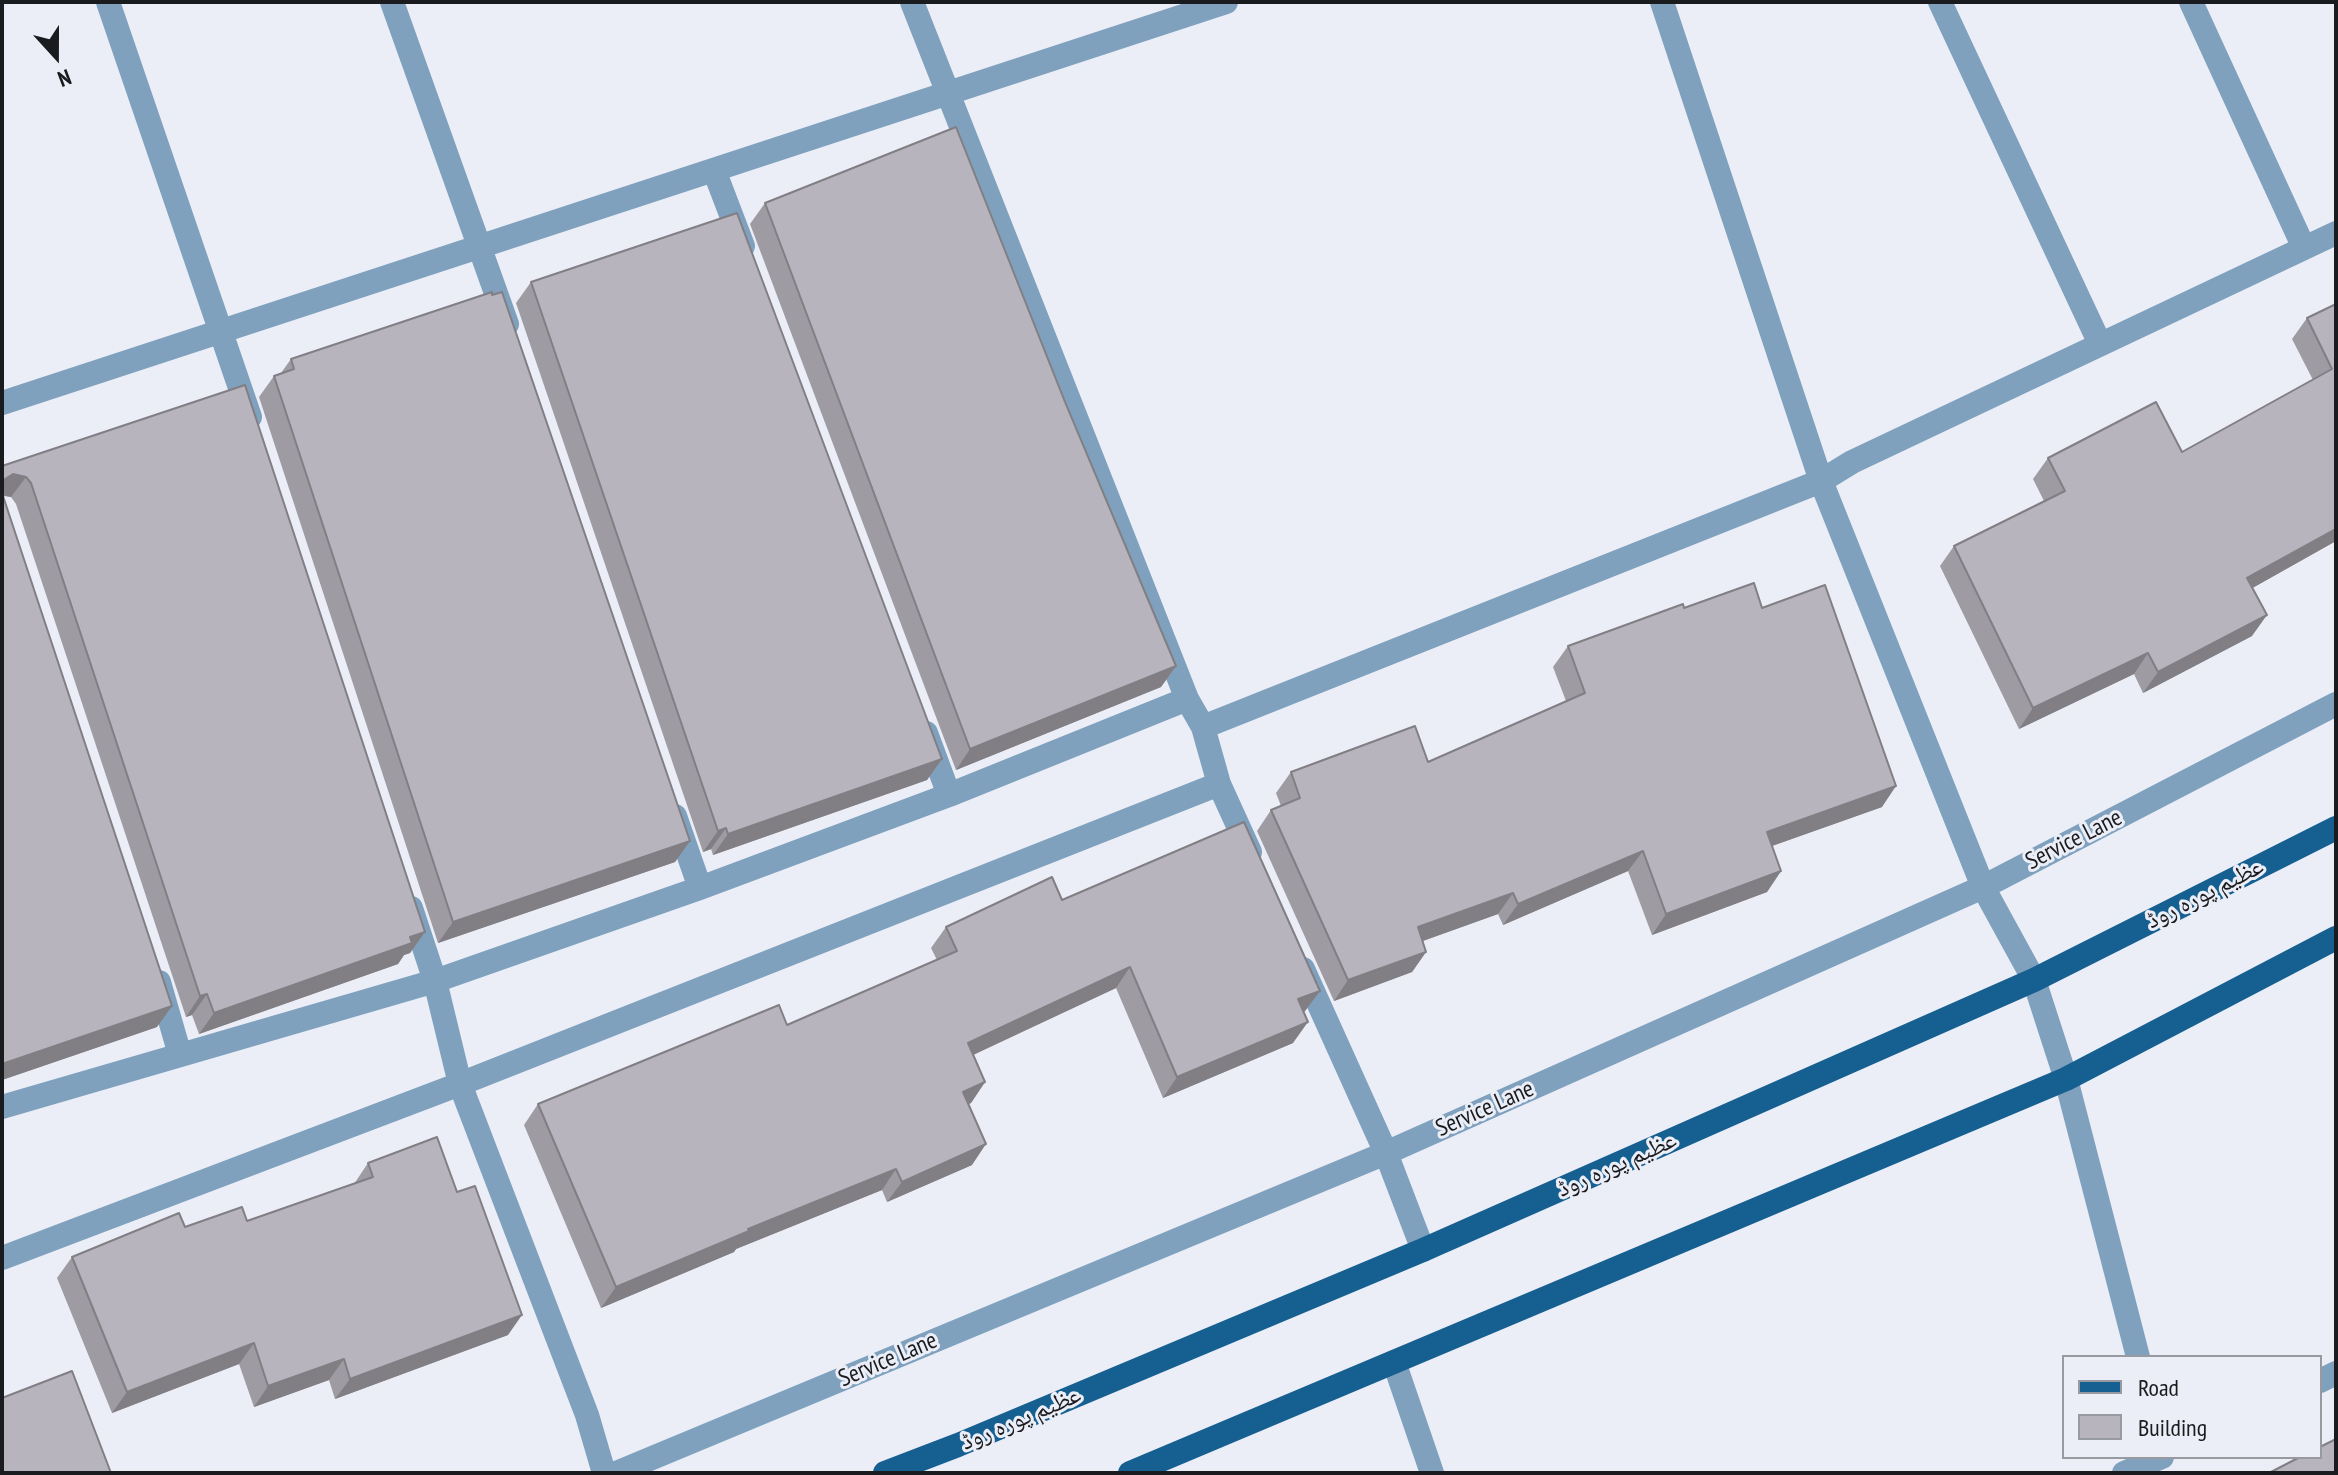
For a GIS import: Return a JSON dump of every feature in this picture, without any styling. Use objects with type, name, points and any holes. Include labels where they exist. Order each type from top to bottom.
[{"type":"main road","name":"عظیم پورہ روڈ","points":[[885,1473],[1423,1250],[2034,980],[2336,828]]},
{"type":"main road","points":[[1130,1473],[2066,1079],[2336,938]]},
{"type":"street","points":[[108,2],[256,438]]},
{"type":"street","points":[[392,2],[516,351]]},
{"type":"street","points":[[912,2],[1187,699],[1203,727],[1219,784],[1258,869]]},
{"type":"street","points":[[2,403],[949,92],[1158,12],[1226,2]]},
{"type":"street","points":[[1662,2],[1821,481],[1983,887],[2034,980],[2066,1079],[2137,1355]]},
{"type":"street","points":[[1940,2],[2100,344]]},
{"type":"street","points":[[2191,2],[2304,248]]},
{"type":"street","points":[[714,170],[753,274]]},
{"type":"street","points":[[1203,727],[1821,481],[1852,462],[2336,233]]},
{"type":"street","points":[[2,1107],[435,981],[700,888],[949,795],[1187,699]]},
{"type":"street","name":"Service Lane","points":[[616,1473],[1386,1153],[1983,887],[2336,704]]},
{"type":"street","points":[[916,705],[949,795]]},
{"type":"street","points":[[2,1258],[460,1084],[1219,784]]},
{"type":"street","points":[[669,799],[700,888]]},
{"type":"street","points":[[405,890],[435,981],[460,1084],[587,1415],[604,1473]]},
{"type":"street","points":[[1296,954],[1386,1153],[1423,1250]]},
{"type":"street","points":[[152,963],[180,1055]]},
{"type":"street","points":[[1394,1362],[1432,1473]]},
{"type":"street","points":[[2124,1473],[2158,1459]]},
{"type":"building","points":[[956,127],[1065,402],[1176,666],[970,749],[765,203]]},
{"type":"building","points":[[737,213],[942,759],[728,834],[726,828],[718,831],[531,282]]},
{"type":"building","points":[[492,292],[492,295],[502,292],[690,841],[453,922],[274,376],[294,369],[291,359]]},
{"type":"building","points":[[2336,304],[2336,529],[2247,578],[2267,615],[2158,672],[2148,653],[2033,708],[1954,546],[2065,491],[2048,458],[2156,402],[2182,452],[2332,369],[2307,318]]},
{"type":"building","points":[[245,385],[425,932],[410,937],[412,943],[214,1013],[207,994],[200,996],[31,483],[26,477],[13,474],[5,479],[2,493],[2,466]]},
{"type":"building","points":[[2,493],[172,1006],[2,1064]]},
{"type":"building","points":[[1754,583],[1762,608],[1825,585],[1896,786],[1767,832],[1781,871],[1666,914],[1643,851],[1518,904],[1513,893],[1418,927],[1426,952],[1348,980],[1271,810],[1300,798],[1291,772],[1415,726],[1428,762],[1585,693],[1568,646],[1683,604],[1684,608]]},
{"type":"building","points":[[1244,822],[1320,991],[1298,999],[1308,1022],[1177,1077],[1130,967],[968,1043],[985,1082],[963,1092],[986,1144],[902,1182],[896,1169],[616,1287],[538,1104],[779,1005],[787,1025],[957,951],[946,927],[1052,877],[1062,900]]},
{"type":"building","points":[[437,1137],[457,1192],[475,1186],[522,1315],[350,1379],[344,1359],[268,1386],[254,1343],[127,1392],[72,1257],[179,1213],[185,1227],[242,1207],[247,1221],[373,1177],[368,1163]]},
{"type":"building","points":[[72,1371],[111,1473],[2,1473],[2,1398]]},
{"type":"building","points":[[2336,1439],[2336,1473],[2269,1473],[2296,1459],[2322,1459],[2322,1446]]}]
